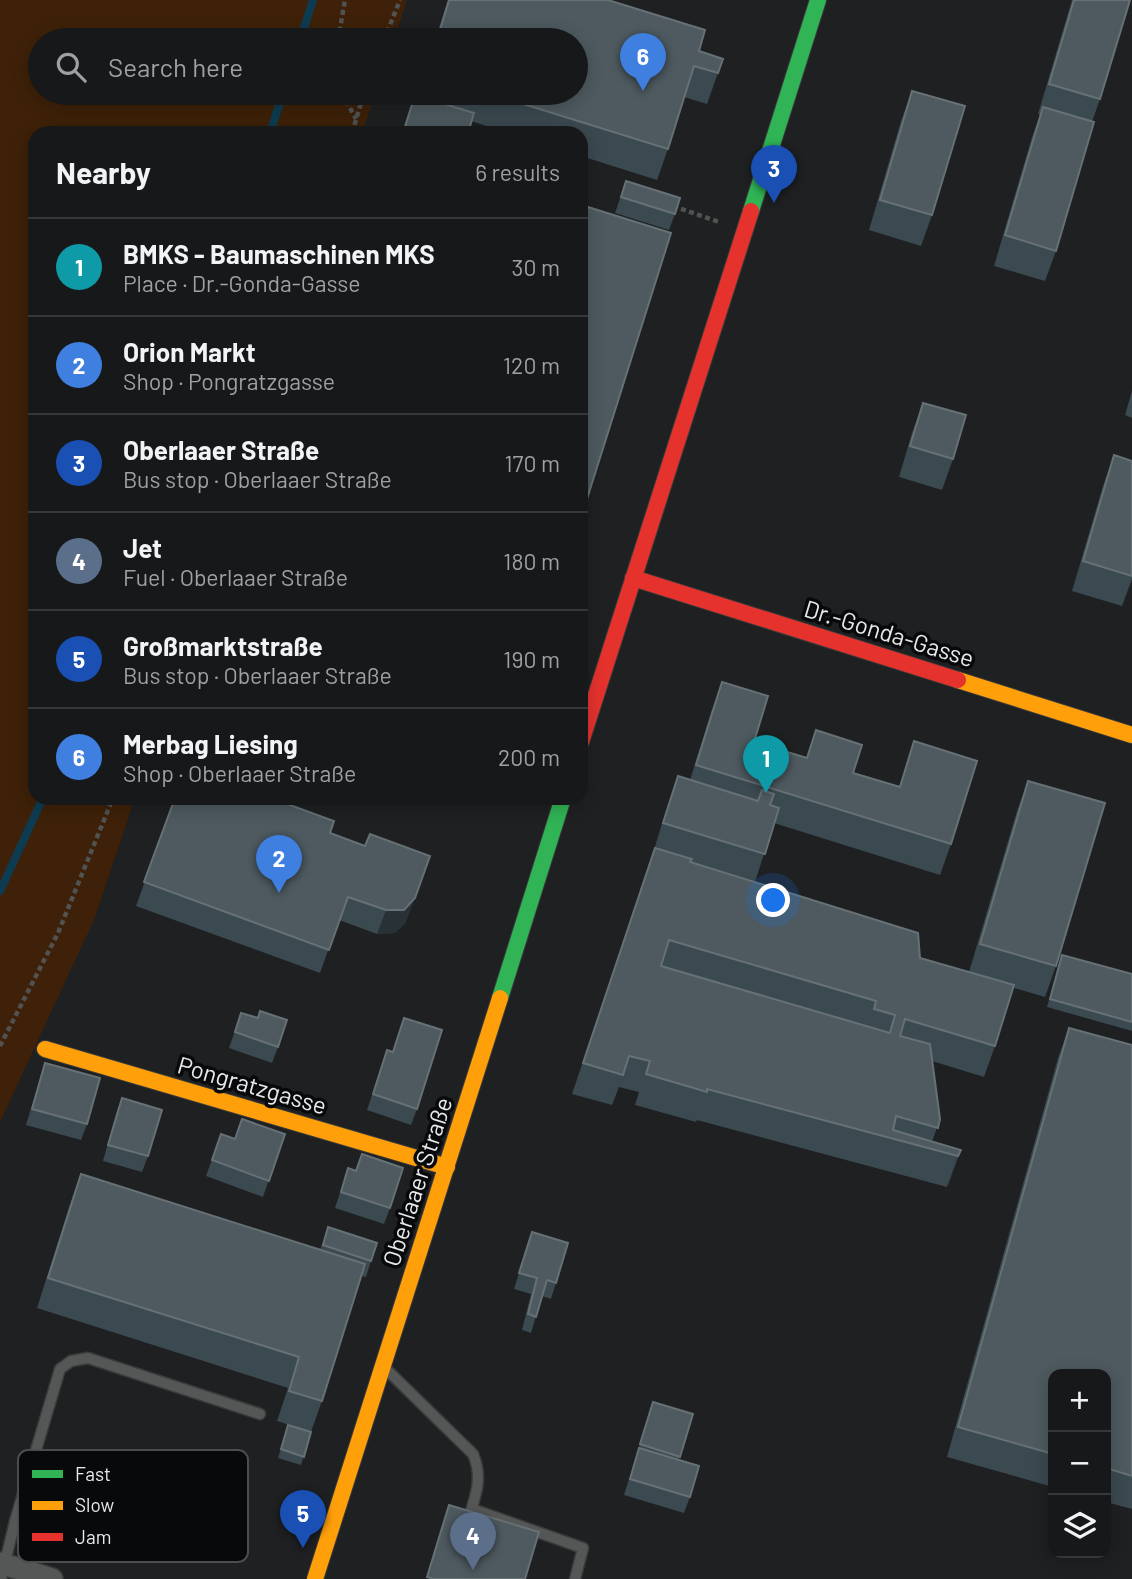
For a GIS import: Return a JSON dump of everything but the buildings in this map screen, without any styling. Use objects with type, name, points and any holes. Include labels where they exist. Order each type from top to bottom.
[{"type":"main road","points":[[588,720],[818,0]]},
{"type":"main road","name":"Dr.-Gonda-Gasse","points":[[633,578],[1132,734]]},
{"type":"main road","name":"Oberlaaer Straße","points":[[315,1579],[561,805]]},
{"type":"main road","name":"Pongratzgasse","points":[[45,1049],[447,1167]]},
{"type":"street","points":[[2,1569],[52,1579]]},
{"type":"lane","points":[[37,1450],[60,1369],[71,1361],[88,1358],[260,1414]]},
{"type":"lane","points":[[383,1366],[473,1454],[479,1467],[480,1480],[470,1514],[583,1548],[575,1579]]},
{"type":"lane","points":[[2,1569],[18,1514]]},
{"type":"path","points":[[340,28],[345,0]]},
{"type":"path","points":[[389,28],[400,0]]},
{"type":"path","points":[[348,105],[356,120]]},
{"type":"path","points":[[354,126],[360,105]]},
{"type":"path","points":[[673,206],[720,222]]},
{"type":"path","points":[[0,1046],[58,933],[110,805]]},
{"type":"shaded area","points":[[0,0],[407,0],[398,28],[28,28],[28,105],[372,105],[364,126],[28,126],[28,805],[133,805],[94,920],[0,1122]]},
{"type":"waterway","points":[[304,28],[313,0]]},
{"type":"waterway","points":[[272,126],[279,105]]},
{"type":"waterway","points":[[0,891],[40,805]]},
{"type":"traffic: fast","points":[[751,211],[818,0]]},
{"type":"traffic: fast","points":[[500,998],[561,805]]},
{"type":"traffic: slow","points":[[958,680],[1132,735]]},
{"type":"traffic: slow","points":[[315,1579],[500,998]]},
{"type":"traffic: slow","points":[[45,1049],[447,1167]]},
{"type":"traffic: jam","points":[[588,720],[751,211]]},
{"type":"traffic: jam","points":[[633,578],[958,680]]},
{"type":"place","name":"Merbag Liesing","points":[[643,91]]},
{"type":"place","name":"Oberlaaer Straße","points":[[774,203]]},
{"type":"place","name":"BMKS - Baumaschinen MKS","points":[[766,793]]},
{"type":"place","name":"Orion Markt","points":[[279,893]]},
{"type":"place","name":"Großmarktstraße","points":[[303,1548]]},
{"type":"place","name":"Jet","points":[[473,1570]]}]
